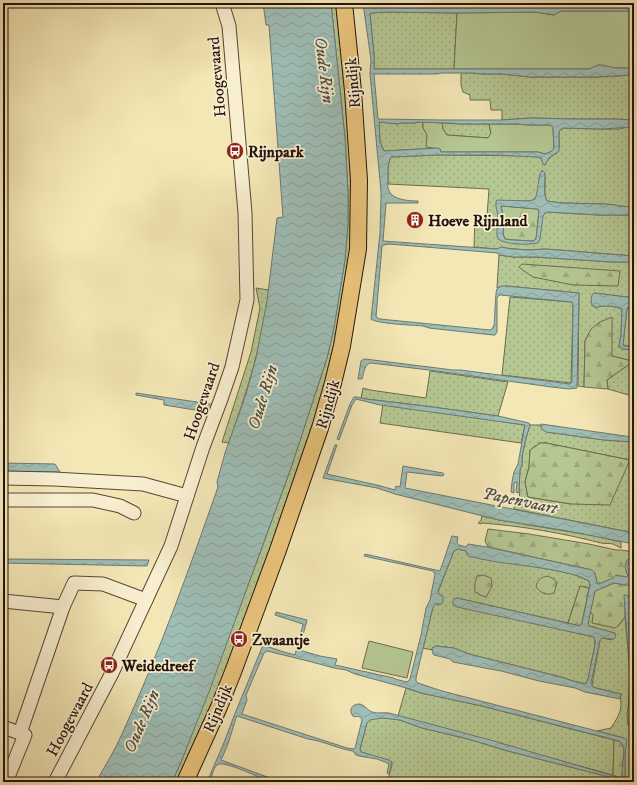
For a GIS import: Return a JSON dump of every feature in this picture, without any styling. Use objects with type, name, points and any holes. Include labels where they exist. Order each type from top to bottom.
[{"type":"main road","name":"Rijndijk","points":[[185,782],[219,707],[275,557],[320,428],[342,346],[358,249],[359,180],[353,91],[344,3]]},
{"type":"street","name":"Hoogewaard","points":[[55,782],[112,673],[171,546],[203,447],[232,367],[247,300],[245,213],[228,26],[222,3]]},
{"type":"street","points":[[3,478],[143,484],[187,496]]},
{"type":"street","points":[[53,501],[54,479]]},
{"type":"street","points":[[3,500],[93,500],[120,506],[134,513]]},
{"type":"street","points":[[20,733],[63,607],[74,583],[103,584],[146,600]]},
{"type":"street","points":[[3,601],[63,607]]},
{"type":"street","points":[[3,727],[25,735],[6,782]]},
{"type":"green space","points":[[331,3],[340,3],[357,184],[353,280],[312,447],[182,782],[172,782],[181,762],[291,468],[327,358],[332,337],[345,260],[348,224],[348,192],[345,138]]},
{"type":"green space","points":[[457,3],[571,3],[455,6]]},
{"type":"green space","points":[[634,10],[634,68],[615,68],[598,65],[589,69],[454,69],[457,13],[535,12],[554,15],[561,11]]},
{"type":"green space","points":[[386,12],[457,13],[454,69],[374,69],[370,14]]},
{"type":"green space","points":[[462,72],[530,77],[596,77],[634,75],[634,120],[531,118],[502,120],[502,110],[491,110],[490,100],[470,100],[470,95],[463,92],[461,85]]},
{"type":"green space","points":[[379,122],[398,124],[423,122],[423,128],[438,148],[384,151],[380,142]]},
{"type":"green space","points":[[423,122],[442,123],[443,129],[447,135],[488,138],[491,133],[489,124],[550,125],[553,127],[554,148],[553,151],[545,154],[538,152],[441,152],[440,149],[426,147],[427,135],[423,128]]},
{"type":"green space","points":[[442,123],[489,124],[491,133],[489,138],[447,135],[443,129]]},
{"type":"green space","points":[[634,127],[634,207],[547,201],[545,195],[545,174],[540,174],[536,199],[530,201],[517,201],[544,214],[548,212],[598,215],[634,215],[634,256],[545,249],[529,250],[474,247],[475,216],[487,216],[489,189],[388,184],[388,165],[391,157],[438,155],[534,156],[541,158],[543,164],[545,165],[549,158],[557,153],[559,148],[559,132],[563,128],[619,129]]},
{"type":"green space","points":[[501,206],[538,209],[536,239],[533,241],[505,239],[503,234],[504,221]]},
{"type":"green space","points":[[499,255],[513,257],[634,262],[634,297],[594,293],[597,307],[610,306],[622,309],[619,347],[634,350],[634,399],[632,396],[608,389],[607,380],[632,361],[612,356],[600,322],[592,329],[585,341],[584,387],[578,386],[579,293],[506,286],[497,288]]},
{"type":"green space","points":[[522,264],[620,271],[618,286],[573,285],[533,277],[519,267]]},
{"type":"green space","points":[[256,288],[269,290],[263,329],[248,387],[229,443],[222,442],[251,352],[260,308]]},
{"type":"green space","points":[[510,297],[572,302],[571,383],[502,375]]},
{"type":"green space","points":[[634,307],[634,347],[623,345],[627,308]]},
{"type":"green space","points":[[612,317],[612,356],[632,361],[607,380],[608,389],[584,387],[585,341],[591,329],[600,322]]},
{"type":"green space","points":[[430,371],[508,382],[498,416],[361,398],[363,388],[426,398]]},
{"type":"green space","points":[[383,404],[525,425],[521,443],[380,423]]},
{"type":"green space","points":[[530,425],[541,425],[541,427],[547,432],[604,440],[634,442],[634,533],[514,509],[515,500],[519,500],[520,470]],"holes":[[[540,443],[630,460],[571,504],[528,497],[525,482],[529,467],[530,450]]]},
{"type":"green space","points":[[540,443],[630,460],[610,505],[571,504],[528,497],[525,482],[529,467],[530,450]]},
{"type":"green space","points":[[482,516],[595,536],[621,542],[621,548],[613,544],[601,543],[542,530],[478,523]]},
{"type":"green space","points":[[488,529],[529,534],[634,552],[634,560],[627,560],[627,577],[614,578],[599,584],[597,583],[595,573],[592,570],[488,547],[485,541]]},
{"type":"green space","points":[[458,549],[466,551],[467,553],[573,574],[589,581],[589,588],[580,586],[568,623],[457,598],[454,599],[594,637],[595,645],[586,684],[469,654],[454,648],[436,646],[432,648],[432,650],[423,648],[433,607],[436,604],[441,604],[438,592],[454,551]]},
{"type":"green space","points":[[483,575],[491,578],[492,586],[486,597],[475,592],[477,576]]},
{"type":"green space","points":[[548,576],[554,579],[557,583],[554,593],[546,594],[536,587],[537,582],[540,579]]},
{"type":"green space","points":[[614,583],[632,586],[634,588],[634,609],[632,609],[629,597],[625,595],[625,617],[619,625],[615,628],[592,623],[593,615],[590,611],[595,591]]},
{"type":"green space","points":[[580,586],[589,588],[582,623],[580,626],[568,623]]},
{"type":"green space","points":[[590,611],[593,615],[619,625],[625,617],[630,673],[628,724],[634,736],[634,782],[625,782],[626,740],[624,738],[597,731],[611,728],[620,710],[621,694],[596,688],[592,685],[600,640],[602,638],[612,640],[614,633],[589,626]]},
{"type":"green space","points":[[369,641],[413,652],[407,678],[362,668]]},
{"type":"green space","points":[[630,681],[634,682],[634,736],[628,724],[627,715]]},
{"type":"green space","points":[[406,688],[421,693],[482,706],[614,740],[613,775],[398,716]]},
{"type":"green space","points":[[377,718],[400,720],[422,728],[613,778],[613,782],[387,782],[392,762],[361,752],[360,749],[367,723],[369,720]]},
{"type":"green space","points":[[614,740],[621,742],[624,749],[622,777],[620,778],[613,775]]},
{"type":"water","name":"Oude Rijn","points":[[263,3],[331,3],[345,138],[348,192],[348,224],[345,260],[334,328],[327,358],[291,468],[209,692],[172,782],[96,782],[113,752],[136,704],[173,611],[218,487],[217,482],[225,453],[246,394],[256,358],[267,301],[277,218],[283,217],[269,25],[266,25]]},
{"type":"water","points":[[363,3],[368,3],[368,6],[448,6],[634,3],[633,11],[561,11],[554,15],[535,12],[386,12],[370,14],[374,69],[589,69],[598,65],[615,68],[634,68],[634,75],[596,77],[530,77],[473,73],[374,74],[378,119],[502,120],[531,118],[634,120],[634,127],[601,129],[563,128],[559,132],[559,151],[549,158],[545,165],[543,164],[541,158],[536,157],[497,155],[438,155],[391,157],[388,165],[388,186],[391,194],[398,198],[418,201],[418,203],[386,203],[383,241],[497,249],[501,247],[529,250],[545,249],[634,256],[634,262],[613,262],[513,257],[499,255],[498,253],[389,244],[382,246],[376,317],[380,319],[490,330],[494,325],[496,291],[500,287],[506,286],[579,293],[577,388],[569,389],[551,387],[371,363],[367,365],[362,379],[358,379],[361,361],[365,359],[570,384],[572,382],[572,302],[500,295],[497,298],[497,332],[495,335],[388,323],[371,319],[380,233],[381,192],[370,74],[371,60]],"holes":[[[379,122],[398,124],[416,122],[550,125],[553,128],[554,148],[552,151],[545,154],[538,152],[441,152],[438,148],[384,151],[380,142]]]},
{"type":"water","points":[[542,170],[545,173],[545,191],[547,201],[634,207],[634,215],[598,215],[548,212],[543,216],[540,239],[538,243],[512,243],[498,239],[498,216],[496,201],[530,201],[535,199],[540,173]],"holes":[[[501,206],[538,209],[536,239],[533,241],[505,239],[503,234],[504,221]]]},
{"type":"water","points":[[594,293],[634,297],[634,307],[627,308],[623,345],[634,347],[634,350],[619,347],[622,309],[607,306],[595,308],[595,306],[592,306],[591,299]]},
{"type":"water","points":[[136,393],[217,405],[214,413],[164,405],[164,400],[136,395]]},
{"type":"water","points":[[354,397],[498,416],[529,423],[530,425],[520,470],[519,493],[516,492],[517,482],[514,483],[514,493],[511,492],[525,425],[380,405],[356,399],[352,405],[339,440],[337,439]]},
{"type":"water","points":[[541,424],[632,437],[634,438],[634,442],[604,440],[546,432],[541,428]]},
{"type":"water","points":[[335,445],[337,445],[327,474],[395,490],[396,486],[400,487],[403,466],[443,473],[444,475],[442,476],[407,472],[405,488],[634,533],[634,544],[568,531],[499,520],[395,494],[377,488],[323,478]]},
{"type":"water","points":[[3,463],[55,464],[60,472],[3,471]]},
{"type":"water","points":[[452,536],[458,537],[457,543],[466,547],[468,544],[487,547],[592,570],[595,573],[597,583],[599,584],[613,578],[616,575],[627,577],[625,567],[626,562],[629,559],[634,560],[634,563],[629,562],[627,566],[632,577],[634,578],[634,588],[632,586],[614,583],[595,591],[588,624],[589,626],[615,633],[616,636],[614,639],[602,638],[600,640],[591,683],[593,687],[621,694],[620,699],[585,692],[575,688],[539,681],[501,671],[453,662],[450,659],[434,655],[432,648],[436,646],[454,648],[469,654],[573,681],[586,684],[588,679],[595,645],[594,637],[457,607],[453,605],[453,601],[457,598],[580,626],[582,623],[590,585],[589,581],[576,575],[558,571],[468,556],[466,551],[458,549],[454,551],[438,591],[439,594],[443,596],[443,601],[442,604],[436,604],[433,607],[416,678],[418,683],[442,691],[624,738],[627,740],[625,754],[625,782],[422,728],[400,720],[382,718],[370,720],[366,726],[360,749],[361,752],[392,762],[389,774],[387,773],[389,764],[385,762],[359,756],[353,751],[308,739],[237,716],[221,760],[281,782],[272,782],[235,767],[221,764],[216,766],[210,782],[207,782],[263,645],[295,655],[303,624],[275,615],[276,612],[307,620],[299,650],[337,659],[335,665],[407,682],[410,679],[435,574],[433,571],[364,556],[365,554],[440,571]],"holes":[[[267,651],[346,670],[421,693],[482,706],[619,741],[624,749],[622,777],[620,778],[494,741],[389,713],[372,712],[361,704],[356,704],[351,709],[352,715],[354,717],[357,716],[362,720],[354,749],[242,714],[247,700],[246,695],[264,653]]]},
{"type":"water","points":[[3,559],[149,560],[147,566],[3,563]]},
{"type":"water","points":[[624,595],[629,597],[632,608],[634,609],[634,617],[632,615],[630,617],[629,632],[631,636],[634,635],[634,647],[629,650],[628,649]]},
{"type":"place","name":"Rijnpark","points":[[235,151]]},
{"type":"place","name":"Hoeve Rijnland","points":[[415,220]]},
{"type":"place","name":"Zwaantje","points":[[239,639]]},
{"type":"place","name":"Weidedreef","points":[[109,665]]},
{"type":"water label","name":"Papenvaart","points":[[520,500]]}]
